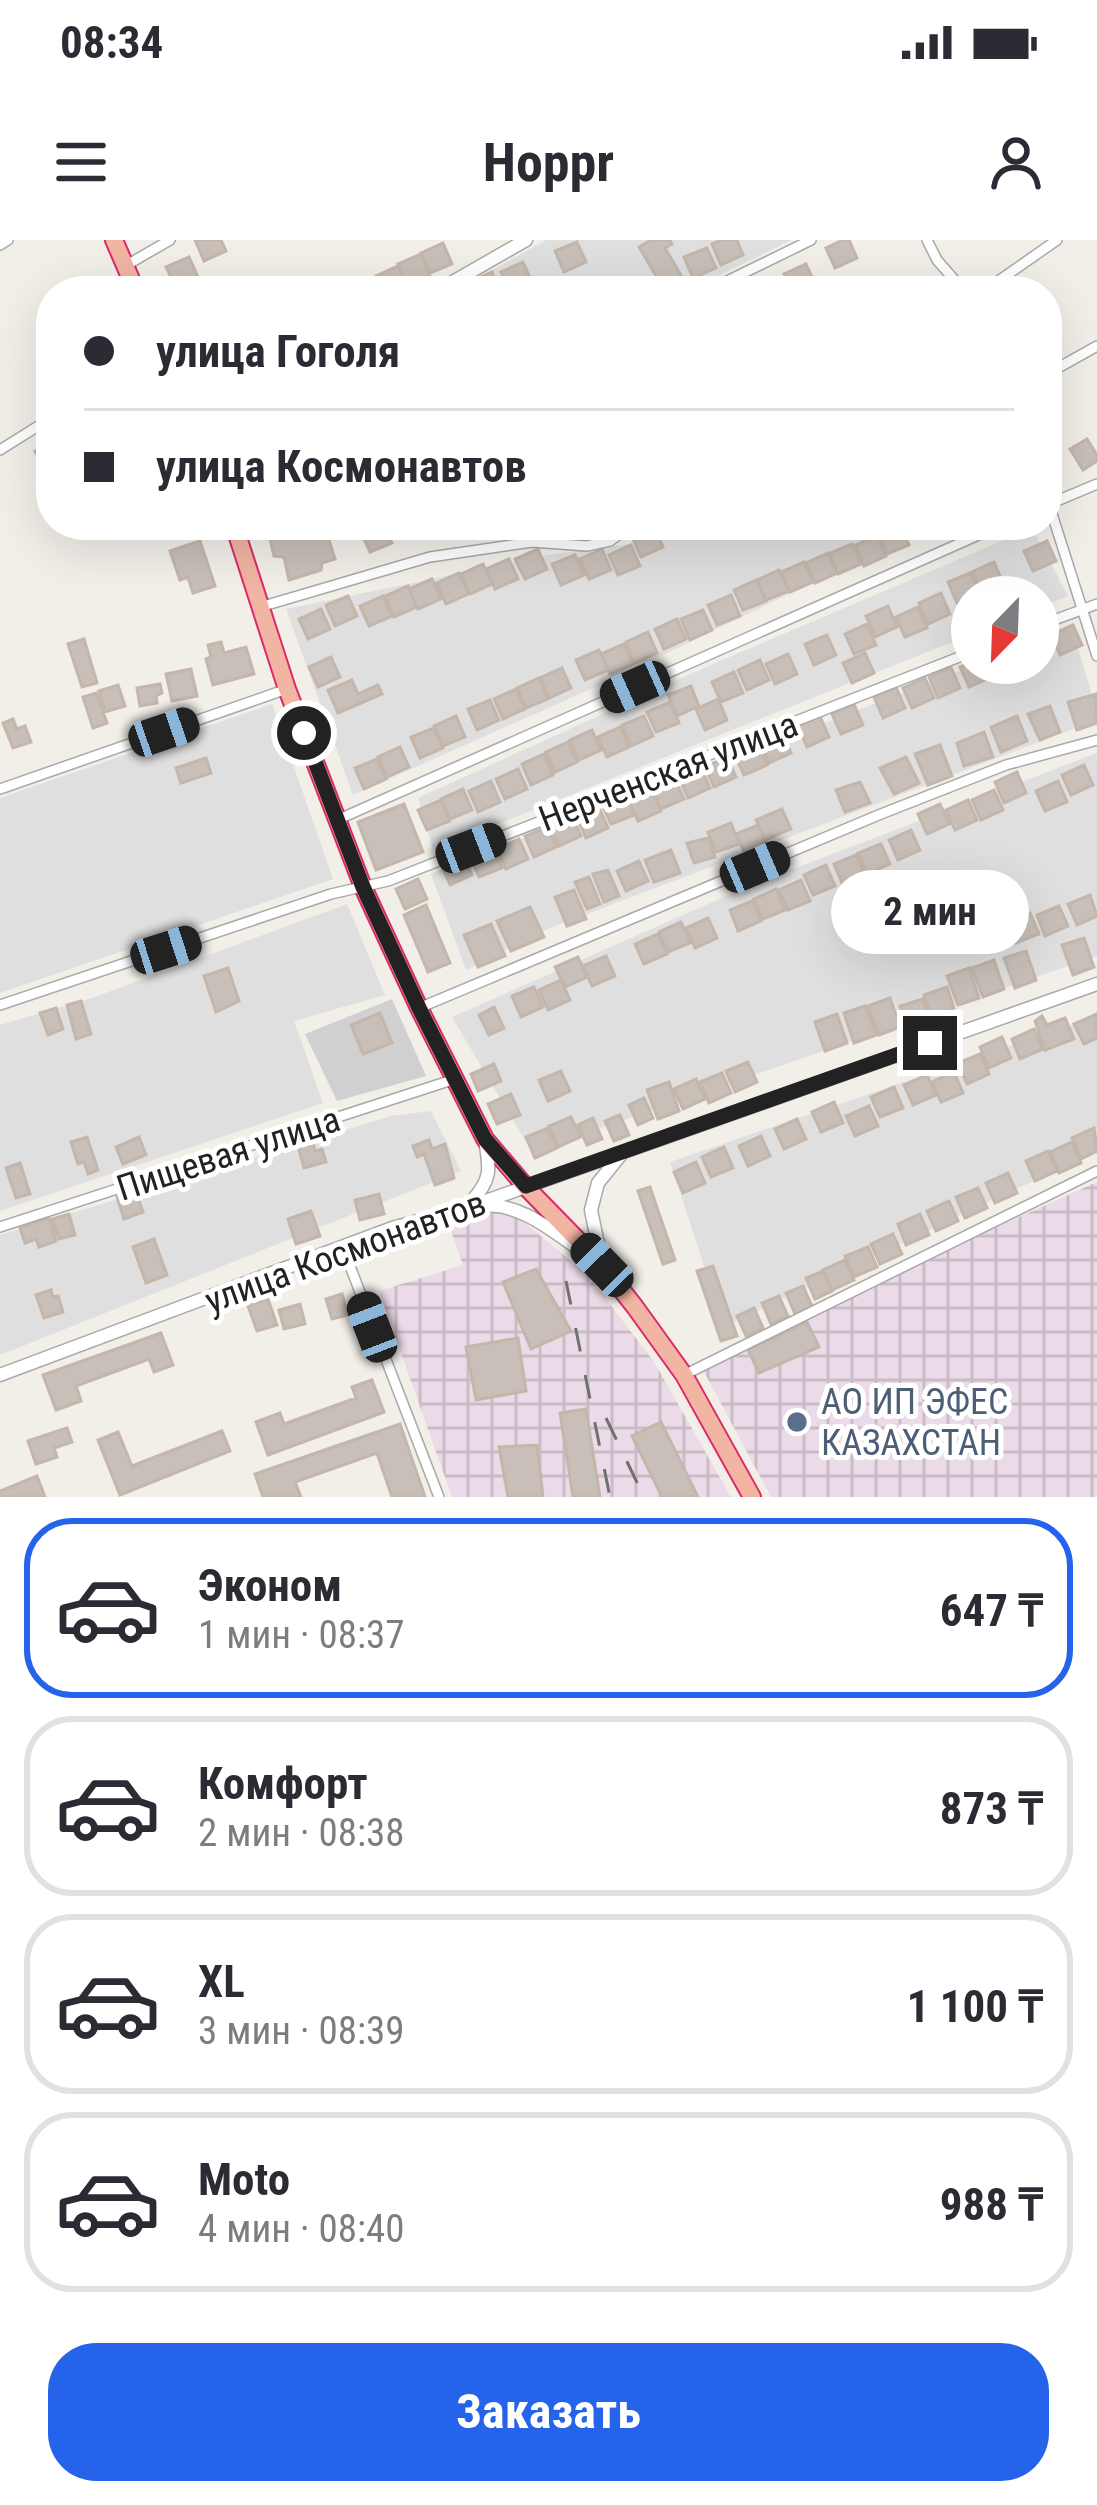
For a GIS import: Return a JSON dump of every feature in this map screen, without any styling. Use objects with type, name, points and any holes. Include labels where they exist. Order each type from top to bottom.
[{"type":"highway","points":[[114,240],[129,276]]},
{"type":"highway","points":[[239,540],[287,689],[363,887],[485,1139],[602,1265],[684,1375],[752,1497]]},
{"type":"street","points":[[0,245],[8,240]]},
{"type":"street","points":[[125,266],[170,240]]},
{"type":"street","points":[[463,276],[526,240]]},
{"type":"street","points":[[738,276],[811,240]]},
{"type":"street","points":[[927,240],[951,276]]},
{"type":"street","points":[[1006,276],[1058,240]]},
{"type":"street","points":[[1062,366],[1097,346]]},
{"type":"street","points":[[0,450],[36,427]]},
{"type":"street","points":[[1062,497],[1097,484]]},
{"type":"street","points":[[260,607],[430,557],[532,542],[587,545],[613,540]]},
{"type":"street","points":[[336,820],[967,540]]},
{"type":"street","points":[[1061,540],[1097,656]]},
{"type":"street","points":[[1059,618],[1097,604]]},
{"type":"street","name":"Нерченская улица","points":[[0,1005],[331,894],[388,881],[951,660]]},
{"type":"street","points":[[0,789],[287,689]]},
{"type":"street","points":[[419,1008],[943,789],[1006,765],[1097,740]]},
{"type":"street","name":"улица Космонавтов","points":[[0,1375],[392,1228],[466,1208],[1097,984]]},
{"type":"street","name":"Пищевая улица","points":[[0,1227],[454,1078]]},
{"type":"street","points":[[466,1208],[487,1185],[490,1165],[485,1139]]},
{"type":"street","points":[[602,1265],[590,1210],[598,1184],[623,1152]]},
{"type":"street","points":[[684,1375],[1097,1171]]},
{"type":"street","points":[[466,1208],[494,1204],[535,1219],[602,1265]]},
{"type":"street","points":[[343,1248],[439,1497]]},
{"type":"shaded area","points":[[546,240],[791,240],[718,276],[482,276]]},
{"type":"shaded area","points":[[900,540],[618,677],[353,795],[286,609],[554,554],[644,542]]},
{"type":"shaded area","points":[[1004,540],[1038,540],[1057,576],[951,576],[951,642],[433,850],[418,798],[715,663]]},
{"type":"shaded area","points":[[1059,579],[1068,596],[1059,600]]},
{"type":"shaded area","points":[[1072,629],[1097,720],[550,928],[466,970],[431,874],[951,674],[951,684],[1059,684],[1059,634]]},
{"type":"shaded area","points":[[272,704],[333,879],[0,993],[0,798]]},
{"type":"shaded area","points":[[1097,753],[1097,956],[532,1152],[452,1017],[751,885]]},
{"type":"shaded area","points":[[347,904],[385,995],[294,1021],[323,1103],[0,1211],[0,1025],[92,998]]},
{"type":"shaded area","points":[[392,999],[426,1076],[337,1101],[305,1034]]},
{"type":"shaded area","points":[[1097,1016],[1097,1151],[724,1327],[670,1162]]},
{"type":"shaded area","points":[[431,1111],[461,1171],[0,1355],[0,1235],[391,1116]]},
{"type":"shaded area","points":[[1097,1182],[1097,1497],[771,1497],[702,1368]]},
{"type":"shaded area","points":[[507,1208],[588,1275],[654,1362],[731,1497],[452,1497],[379,1291],[463,1265],[450,1228]]},
{"type":"building","points":[[195,240],[221,240],[226,251],[204,261]]},
{"type":"building","points":[[651,240],[670,240],[672,244],[665,248],[681,276],[656,276],[639,247]]},
{"type":"building","points":[[737,240],[743,255],[721,265],[712,244]]},
{"type":"building","points":[[849,240],[857,258],[835,268],[826,248]]},
{"type":"building","points":[[577,242],[586,262],[564,272],[555,251]]},
{"type":"building","points":[[443,243],[452,264],[430,273],[421,253]]},
{"type":"building","points":[[707,248],[716,268],[692,276],[684,257]]},
{"type":"building","points":[[421,254],[430,275],[403,276],[398,264]]},
{"type":"building","points":[[189,257],[198,276],[170,276],[166,267]]},
{"type":"building","points":[[523,262],[529,276],[503,276],[501,272]]},
{"type":"building","points":[[806,264],[811,276],[785,276]]},
{"type":"building","points":[[398,266],[402,276],[376,276]]},
{"type":"building","points":[[1087,439],[1097,461],[1083,470],[1070,449]]},
{"type":"building","points":[[270,540],[329,540],[335,559],[322,563],[321,570],[289,580],[284,557],[274,556]]},
{"type":"building","points":[[365,540],[391,540],[392,543],[370,552]]},
{"type":"building","points":[[633,540],[660,540],[663,547],[641,557]]},
{"type":"building","points":[[879,540],[886,556],[864,566],[855,545]]},
{"type":"building","points":[[881,540],[907,540],[909,545],[887,554]]},
{"type":"building","points":[[200,541],[215,586],[193,593],[188,577],[180,580],[170,551]]},
{"type":"building","points":[[1047,541],[1056,561],[1033,571],[1024,551]]},
{"type":"building","points":[[852,544],[861,564],[838,574],[830,553]]},
{"type":"building","points":[[631,545],[640,566],[618,575],[609,555]]},
{"type":"building","points":[[538,549],[547,569],[525,579],[515,559]]},
{"type":"building","points":[[602,549],[611,570],[589,579],[580,559]]},
{"type":"building","points":[[828,553],[837,573],[815,583],[806,563]]},
{"type":"building","points":[[575,555],[584,575],[561,585],[552,564]]},
{"type":"building","points":[[509,559],[518,579],[495,589],[486,569]]},
{"type":"building","points":[[804,562],[813,582],[790,592],[781,572]]},
{"type":"building","points":[[994,562],[1000,576],[974,576],[972,572]]},
{"type":"building","points":[[483,564],[492,584],[470,594],[461,574]]},
{"type":"building","points":[[779,570],[789,591],[766,600],[757,580]]},
{"type":"building","points":[[459,573],[468,594],[446,604],[437,583]]},
{"type":"building","points":[[432,579],[441,599],[418,609],[409,589]]},
{"type":"building","points":[[756,580],[766,601],[743,610],[734,590]]},
{"type":"building","points":[[408,586],[417,607],[394,617],[385,596]]},
{"type":"building","points":[[941,593],[950,614],[928,624],[919,603]]},
{"type":"building","points":[[731,595],[740,616],[717,625],[708,605]]},
{"type":"building","points":[[348,596],[357,616],[335,626],[326,605]]},
{"type":"building","points":[[383,596],[392,616],[369,626],[360,606]]},
{"type":"building","points":[[888,606],[897,627],[875,637],[866,616]]},
{"type":"building","points":[[918,607],[927,628],[905,637],[896,617]]},
{"type":"building","points":[[321,609],[330,629],[308,639],[299,619]]},
{"type":"building","points":[[703,610],[712,630],[690,640],[681,619]]},
{"type":"building","points":[[677,619],[686,639],[664,649],[655,629]]},
{"type":"building","points":[[867,624],[876,645],[854,654],[845,634]]},
{"type":"building","points":[[1073,625],[1082,645],[1060,655],[1059,631]]},
{"type":"building","points":[[648,632],[657,653],[635,663],[626,642]]},
{"type":"building","points":[[827,635],[836,655],[814,665],[805,644]]},
{"type":"building","points":[[84,639],[97,683],[82,687],[68,644]]},
{"type":"building","points":[[221,642],[224,653],[246,647],[254,674],[213,685],[206,659],[211,657],[208,645]]},
{"type":"building","points":[[624,644],[633,664],[610,674],[601,654]]},
{"type":"building","points":[[599,650],[608,670],[585,680],[576,660]]},
{"type":"building","points":[[865,653],[874,673],[852,683],[843,663]]},
{"type":"building","points":[[788,654],[797,674],[775,684],[766,664]]},
{"type":"building","points":[[331,657],[340,677],[318,687],[309,667]]},
{"type":"building","points":[[760,660],[769,680],[747,690],[738,670]]},
{"type":"building","points":[[951,667],[951,684],[960,688],[938,698],[929,677]]},
{"type":"building","points":[[562,668],[571,688],[549,698],[540,678]]},
{"type":"building","points":[[191,669],[197,696],[172,701],[166,674]]},
{"type":"building","points":[[734,672],[743,693],[721,702],[712,682]]},
{"type":"building","points":[[539,678],[548,699],[526,708],[517,688]]},
{"type":"building","points":[[925,678],[934,698],[912,708],[903,688]]},
{"type":"building","points":[[352,680],[358,694],[378,685],[382,694],[338,713],[328,690]]},
{"type":"building","points":[[160,684],[157,703],[140,706],[137,688]]},
{"type":"building","points":[[118,685],[125,706],[105,712],[99,691]]},
{"type":"building","points":[[691,686],[699,706],[677,716],[668,695]]},
{"type":"building","points":[[896,687],[905,708],[883,718],[874,697]]},
{"type":"building","points":[[516,689],[525,709],[503,719],[494,699]]},
{"type":"building","points":[[96,693],[107,723],[93,728],[83,697]]},
{"type":"building","points":[[1096,694],[1097,723],[1077,730],[1068,702]]},
{"type":"building","points":[[718,699],[727,720],[705,730],[696,709]]},
{"type":"building","points":[[490,700],[499,720],[477,730],[468,709]]},
{"type":"building","points":[[670,702],[679,723],[656,732],[647,712]]},
{"type":"building","points":[[854,704],[863,725],[841,734],[832,714]]},
{"type":"building","points":[[1050,706],[1060,732],[1040,740],[1028,714]]},
{"type":"building","points":[[456,716],[465,737],[443,746],[434,726]]},
{"type":"building","points":[[644,716],[653,736],[631,746],[622,725]]},
{"type":"building","points":[[820,716],[829,737],[807,747],[798,726]]},
{"type":"building","points":[[1017,716],[1027,741],[1001,752],[991,727]]},
{"type":"building","points":[[13,719],[17,729],[25,726],[31,742],[13,748],[3,723]]},
{"type":"building","points":[[620,727],[629,747],[607,757],[598,737]]},
{"type":"building","points":[[434,728],[443,748],[420,758],[411,737]]},
{"type":"building","points":[[592,730],[601,750],[579,760],[570,740]]},
{"type":"building","points":[[984,732],[993,757],[964,766],[957,743]]},
{"type":"building","points":[[782,733],[791,753],[769,763],[760,742]]},
{"type":"building","points":[[568,742],[577,762],[555,772],[546,752]]},
{"type":"building","points":[[758,745],[767,765],[744,775],[735,755]]},
{"type":"building","points":[[940,745],[952,776],[928,785],[915,754]]},
{"type":"building","points":[[400,747],[409,767],[387,777],[378,757]]},
{"type":"building","points":[[544,754],[553,775],[531,785],[522,764]]},
{"type":"building","points":[[727,757],[736,777],[714,787],[705,767]]},
{"type":"building","points":[[906,757],[919,783],[894,794],[880,768]]},
{"type":"building","points":[[206,758],[211,773],[181,783],[176,768]]},
{"type":"building","points":[[377,759],[386,779],[364,789],[355,768]]},
{"type":"building","points":[[1084,765],[1093,785],[1071,795],[1062,775]]},
{"type":"building","points":[[701,768],[710,788],[688,798],[679,778]]},
{"type":"building","points":[[518,769],[527,789],[505,799],[496,779]]},
{"type":"building","points":[[1017,772],[1026,793],[1004,803],[995,782]]},
{"type":"building","points":[[675,779],[684,799],[661,809],[652,789]]},
{"type":"building","points":[[491,781],[500,802],[478,812],[469,791]]},
{"type":"building","points":[[1058,781],[1067,802],[1045,811],[1036,791]]},
{"type":"building","points":[[860,782],[870,803],[845,812],[836,790]]},
{"type":"building","points":[[463,789],[472,810],[450,819],[441,799]]},
{"type":"building","points":[[994,790],[1003,810],[981,820],[972,800]]},
{"type":"building","points":[[652,791],[661,811],[638,821],[629,801]]},
{"type":"building","points":[[625,794],[634,815],[611,824],[602,804]]},
{"type":"building","points":[[441,800],[450,821],[427,830],[418,810]]},
{"type":"building","points":[[968,800],[977,820],[955,830],[946,810]]},
{"type":"building","points":[[404,804],[423,852],[376,870],[358,822]]},
{"type":"building","points":[[940,804],[949,824],[927,834],[918,814]]},
{"type":"building","points":[[599,808],[608,828],[586,838],[577,817]]},
{"type":"building","points":[[782,809],[791,829],[765,840],[756,820]]},
{"type":"building","points":[[572,816],[581,836],[559,846],[550,826]]},
{"type":"building","points":[[731,823],[739,844],[716,852],[708,832]]},
{"type":"building","points":[[758,825],[767,844],[745,854],[736,834]]},
{"type":"building","points":[[547,827],[556,847],[534,857],[525,836]]},
{"type":"building","points":[[911,830],[920,850],[898,860],[889,840]]},
{"type":"building","points":[[708,838],[715,857],[694,863],[687,843]]},
{"type":"building","points":[[519,839],[528,859],[506,869],[497,849]]},
{"type":"building","points":[[881,844],[890,864],[867,874],[858,853]]},
{"type":"building","points":[[493,847],[502,868],[479,877],[470,857]]},
{"type":"building","points":[[671,850],[680,873],[654,882],[645,860]]},
{"type":"building","points":[[463,855],[472,875],[450,885],[441,864]]},
{"type":"building","points":[[856,855],[865,875],[843,885],[834,864]]},
{"type":"building","points":[[639,861],[648,881],[626,891],[617,871]]},
{"type":"building","points":[[826,865],[835,886],[813,895],[804,875]]},
{"type":"building","points":[[608,870],[619,896],[604,902],[593,874]]},
{"type":"building","points":[[589,877],[600,904],[587,909],[575,882]]},
{"type":"building","points":[[418,879],[427,899],[405,909],[396,889]]},
{"type":"building","points":[[801,880],[810,901],[788,910],[779,890]]},
{"type":"building","points":[[776,889],[785,910],[763,919],[754,899]]},
{"type":"building","points":[[574,890],[586,919],[567,926],[555,897]]},
{"type":"building","points":[[1090,895],[1097,916],[1077,925],[1068,904]]},
{"type":"building","points":[[752,901],[761,921],[738,931],[730,910]]},
{"type":"building","points":[[426,905],[450,963],[428,972],[404,915]]},
{"type":"building","points":[[1059,906],[1068,926],[1045,936],[1037,915]]},
{"type":"building","points":[[530,907],[544,937],[511,951],[497,921]]},
{"type":"building","points":[[1030,913],[1039,934],[1016,943],[1007,923]]},
{"type":"building","points":[[708,918],[717,938],[695,948],[686,928]]},
{"type":"building","points":[[681,922],[690,943],[668,952],[659,932]]},
{"type":"building","points":[[491,924],[505,956],[478,967],[464,935]]},
{"type":"building","points":[[658,934],[667,954],[644,964],[635,944]]},
{"type":"building","points":[[1084,938],[1094,967],[1073,975],[1062,945]]},
{"type":"building","points":[[1026,951],[1036,980],[1015,988],[1004,958]]},
{"type":"building","points":[[606,956],[615,976],[592,986],[583,966]]},
{"type":"building","points":[[578,957],[587,977],[565,987],[555,967]]},
{"type":"building","points":[[994,960],[1004,989],[983,997],[972,968]]},
{"type":"building","points":[[228,968],[239,1001],[216,1012],[204,976]]},
{"type":"building","points":[[969,968],[979,998],[958,1005],[947,976]]},
{"type":"building","points":[[561,980],[570,1000],[548,1010],[539,990]]},
{"type":"building","points":[[534,987],[543,1007],[521,1017],[512,996]]},
{"type":"building","points":[[947,987],[954,1008],[931,1016],[924,995]]},
{"type":"building","points":[[890,998],[900,1027],[879,1035],[868,1006]]},
{"type":"building","points":[[923,999],[930,1020],[907,1028],[900,1006]]},
{"type":"building","points":[[81,1001],[91,1034],[76,1039],[67,1005]]},
{"type":"building","points":[[865,1006],[876,1035],[854,1043],[844,1013]]},
{"type":"building","points":[[494,1007],[504,1028],[489,1035],[479,1015]]},
{"type":"building","points":[[56,1008],[63,1029],[48,1035],[40,1013]]},
{"type":"building","points":[[380,1013],[392,1043],[363,1054],[351,1025]]},
{"type":"building","points":[[837,1014],[847,1043],[825,1051],[815,1022]]},
{"type":"building","points":[[1097,1014],[1097,1038],[1084,1044],[1074,1024]]},
{"type":"building","points":[[1042,1016],[1047,1025],[1065,1018],[1074,1039],[1045,1050],[1035,1021]]},
{"type":"building","points":[[1034,1029],[1043,1049],[1020,1059],[1012,1039]]},
{"type":"building","points":[[1002,1037],[1011,1058],[989,1068],[980,1047]]},
{"type":"building","points":[[980,1054],[989,1074],[967,1084],[958,1063]]},
{"type":"building","points":[[748,1062],[757,1082],[735,1092],[726,1071]]},
{"type":"building","points":[[494,1064],[501,1081],[478,1091],[471,1074]]},
{"type":"building","points":[[561,1071],[570,1091],[548,1101],[539,1080]]},
{"type":"building","points":[[954,1072],[963,1093],[941,1102],[932,1082]]},
{"type":"building","points":[[722,1073],[731,1093],[709,1103],[700,1082]]},
{"type":"building","points":[[927,1075],[936,1095],[913,1105],[904,1085]]},
{"type":"building","points":[[696,1079],[705,1099],[683,1109],[674,1089]]},
{"type":"building","points":[[669,1082],[679,1111],[658,1119],[647,1090]]},
{"type":"building","points":[[894,1087],[903,1108],[880,1117],[871,1097]]},
{"type":"building","points":[[511,1094],[520,1115],[497,1124],[488,1104]]},
{"type":"building","points":[[644,1098],[653,1118],[638,1125],[629,1105]]},
{"type":"building","points":[[834,1102],[843,1123],[821,1132],[812,1112]]},
{"type":"building","points":[[869,1106],[878,1126],[855,1136],[846,1116]]},
{"type":"building","points":[[620,1115],[629,1135],[614,1141],[605,1121]]},
{"type":"building","points":[[571,1117],[580,1137],[558,1147],[549,1126]]},
{"type":"building","points":[[593,1118],[602,1139],[587,1145],[578,1125]]},
{"type":"building","points":[[797,1119],[806,1139],[784,1149],[775,1129]]},
{"type":"building","points":[[548,1128],[557,1148],[535,1158],[526,1137]]},
{"type":"building","points":[[1094,1128],[1097,1151],[1081,1159],[1072,1138]]},
{"type":"building","points":[[761,1136],[770,1156],[748,1166],[739,1146]]},
{"type":"building","points":[[87,1137],[98,1170],[88,1174],[84,1162],[78,1164],[71,1142]]},
{"type":"building","points":[[139,1137],[146,1155],[123,1164],[116,1147]]},
{"type":"building","points":[[312,1139],[315,1151],[322,1149],[326,1162],[304,1168],[297,1143]]},
{"type":"building","points":[[429,1140],[432,1149],[445,1144],[454,1178],[435,1185],[424,1154],[417,1157],[413,1146]]},
{"type":"building","points":[[1072,1142],[1081,1163],[1059,1173],[1050,1152]]},
{"type":"building","points":[[724,1147],[733,1168],[711,1177],[702,1157]]},
{"type":"building","points":[[1048,1151],[1057,1171],[1035,1181],[1026,1161]]},
{"type":"building","points":[[696,1162],[705,1183],[683,1193],[674,1172]]},
{"type":"building","points":[[20,1163],[30,1194],[16,1198],[6,1168]]},
{"type":"building","points":[[1008,1173],[1017,1193],[995,1203],[986,1183]]},
{"type":"building","points":[[650,1187],[675,1260],[663,1264],[638,1191]]},
{"type":"building","points":[[978,1188],[987,1208],[965,1218],[956,1197]]},
{"type":"building","points":[[135,1190],[143,1212],[124,1219],[117,1197]]},
{"type":"building","points":[[379,1194],[384,1214],[360,1220],[355,1200]]},
{"type":"building","points":[[949,1201],[958,1221],[936,1231],[927,1211]]},
{"type":"building","points":[[311,1211],[320,1236],[296,1244],[288,1219]]},
{"type":"building","points":[[69,1214],[75,1235],[59,1239],[52,1219]]},
{"type":"building","points":[[920,1214],[929,1235],[906,1245],[898,1224]]},
{"type":"building","points":[[49,1218],[56,1241],[39,1247],[36,1239],[25,1243],[20,1228]]},
{"type":"building","points":[[893,1234],[902,1254],[880,1264],[871,1244]]},
{"type":"building","points":[[154,1239],[167,1275],[146,1283],[133,1247]]},
{"type":"building","points":[[868,1247],[877,1267],[854,1277],[845,1256]]},
{"type":"building","points":[[845,1260],[854,1280],[832,1290],[823,1270]]},
{"type":"building","points":[[713,1266],[737,1336],[721,1341],[697,1271]]},
{"type":"building","points":[[536,1269],[571,1331],[531,1349],[503,1282]]},
{"type":"building","points":[[823,1271],[832,1291],[815,1299],[806,1278]]},
{"type":"building","points":[[803,1286],[812,1306],[795,1314],[786,1293]]},
{"type":"building","points":[[51,1290],[63,1312],[44,1318],[36,1295]]},
{"type":"building","points":[[342,1294],[348,1315],[332,1319],[326,1299]]},
{"type":"building","points":[[779,1296],[788,1316],[771,1324],[762,1303]]},
{"type":"building","points":[[268,1299],[277,1325],[257,1331],[248,1306]]},
{"type":"building","points":[[300,1304],[305,1324],[284,1329],[279,1310]]},
{"type":"building","points":[[754,1308],[763,1328],[746,1336],[737,1316]]},
{"type":"building","points":[[807,1322],[819,1347],[759,1373],[748,1350]]},
{"type":"building","points":[[161,1333],[173,1365],[154,1372],[149,1359],[76,1386],[81,1401],[56,1410],[43,1375]]},
{"type":"building","points":[[518,1338],[526,1391],[476,1400],[466,1347]]},
{"type":"building","points":[[372,1380],[384,1412],[268,1455],[256,1422],[280,1413],[284,1424],[356,1398],[352,1387]]},
{"type":"building","points":[[586,1409],[600,1497],[573,1497],[560,1413]]},
{"type":"building","points":[[661,1422],[698,1497],[662,1497],[632,1436]]},
{"type":"building","points":[[400,1424],[425,1497],[392,1497],[377,1453],[295,1482],[301,1497],[263,1497],[255,1474]]},
{"type":"building","points":[[67,1428],[72,1442],[54,1448],[57,1457],[36,1464],[28,1441]]},
{"type":"building","points":[[222,1431],[230,1451],[120,1495],[98,1440],[118,1432],[132,1466]]},
{"type":"building","points":[[537,1445],[543,1497],[508,1497],[499,1447]]},
{"type":"building","points":[[37,1476],[45,1497],[0,1497],[0,1491]]},
{"type":"railway","points":[[566,1281],[610,1497]]},
{"type":"railway","points":[[606,1418],[644,1497]]},
{"type":"place","name":"АО ИП ЭФЕС КАЗАХСТАН","points":[[797,1422]]},
{"type":"route","points":[[304,733],[363,887],[419,1008],[485,1139],[526,1186],[930,1043]]}]
